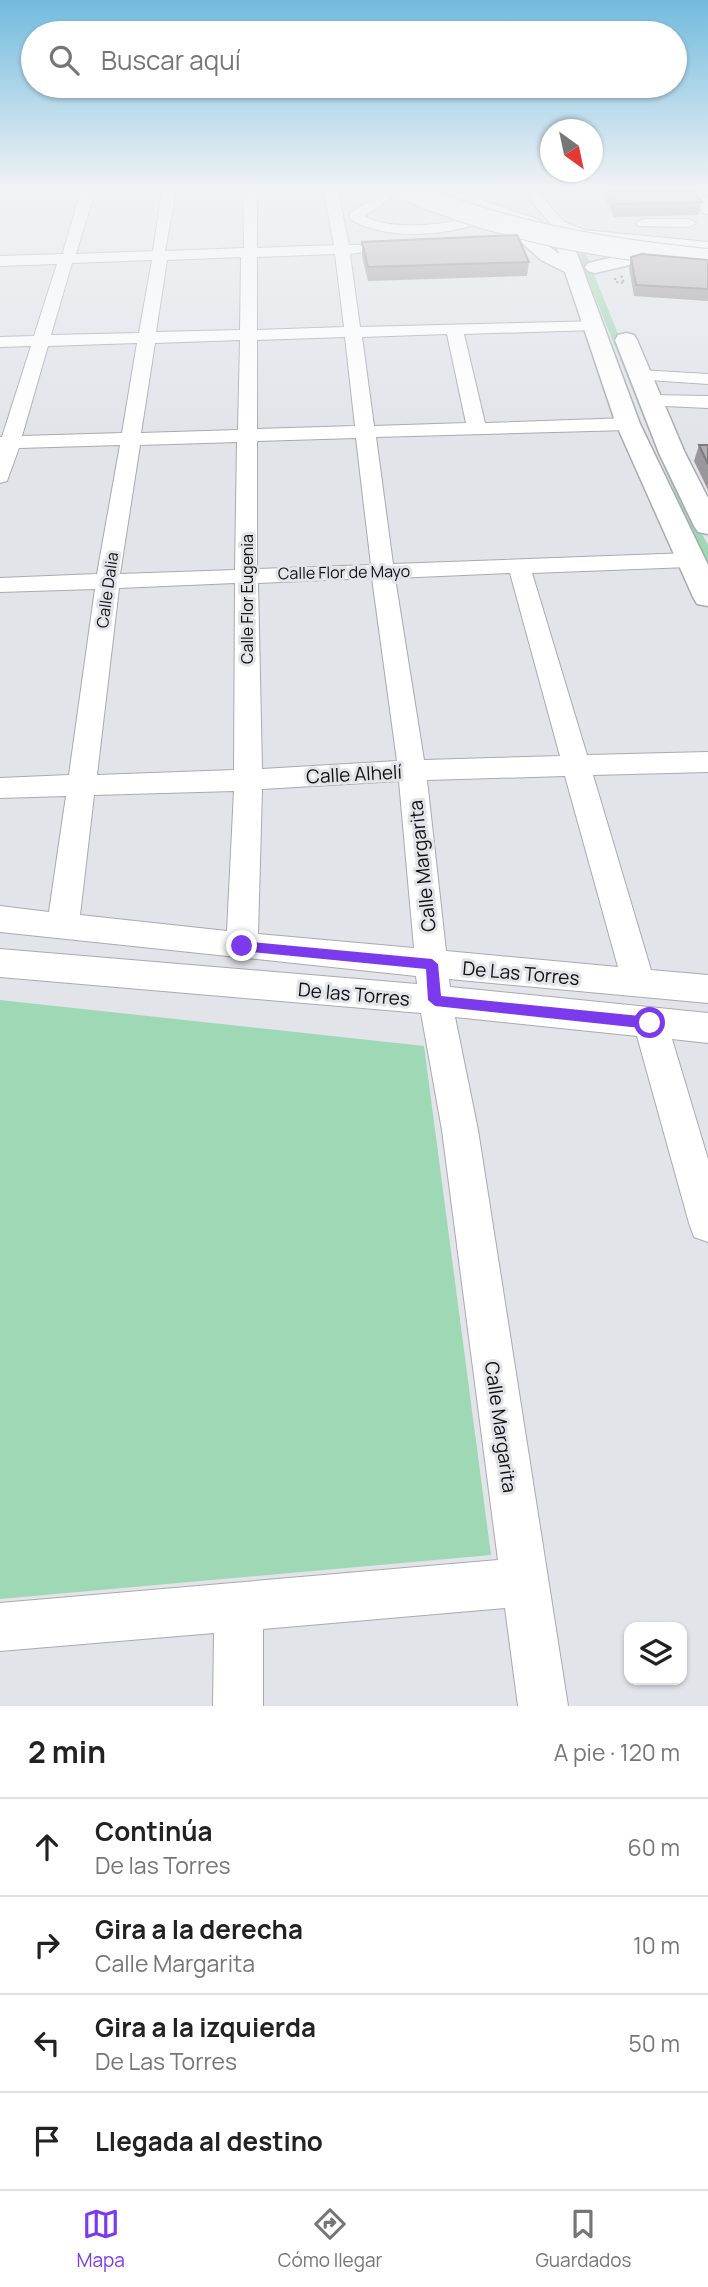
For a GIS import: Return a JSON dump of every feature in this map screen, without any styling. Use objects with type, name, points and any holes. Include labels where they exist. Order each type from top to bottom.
[{"type":"main road","points":[[587,271],[609,317],[651,376],[650,401],[708,526]]},
{"type":"main road","points":[[609,317],[628,424],[708,597]]},
{"type":"street","points":[[0,477],[6,443],[64,271]]},
{"type":"street","name":"Calle Dalia","points":[[63,925],[108,580],[157,271]]},
{"type":"street","name":"Calle Flor Eugenia","points":[[242,946],[248,780],[246,575],[249,271]]},
{"type":"street","name":"Calle Margarita","points":[[343,271],[412,770],[435,1000],[460,1130],[543,1706]]},
{"type":"street","points":[[0,342],[454,329],[609,317]]},
{"type":"street","points":[[454,329],[477,429]]},
{"type":"street","points":[[651,376],[708,379]]},
{"type":"street","points":[[651,376],[674,402]]},
{"type":"street","points":[[650,401],[708,402]]},
{"type":"street","points":[[6,443],[628,424]]},
{"type":"street","name":"Calle Flor de Mayo","points":[[0,585],[689,560]]},
{"type":"street","points":[[519,566],[639,984]]},
{"type":"street","name":"Calle Alhelí","points":[[0,788],[248,780],[412,770],[708,762]]},
{"type":"street","name":"De Las Torres","points":[[0,919],[242,946],[708,989]]},
{"type":"street","name":"De las Torres","points":[[0,963],[435,1000],[708,1028]]},
{"type":"street","points":[[650,1023],[708,1223]]},
{"type":"street","points":[[0,1627],[524,1582]]},
{"type":"street","points":[[238,1706],[239,1607]]},
{"type":"green space","points":[[585,271],[593,271],[686,505],[708,545],[708,570]]},
{"type":"green space","points":[[0,1000],[424,1046],[491,1555],[0,1599]]},
{"type":"building","points":[[633,271],[708,271],[708,289],[636,285]]},
{"type":"building","points":[[699,445],[708,445],[708,464]]},
{"type":"route","points":[[242,946],[432,964],[435,1000],[650,1023]]}]
